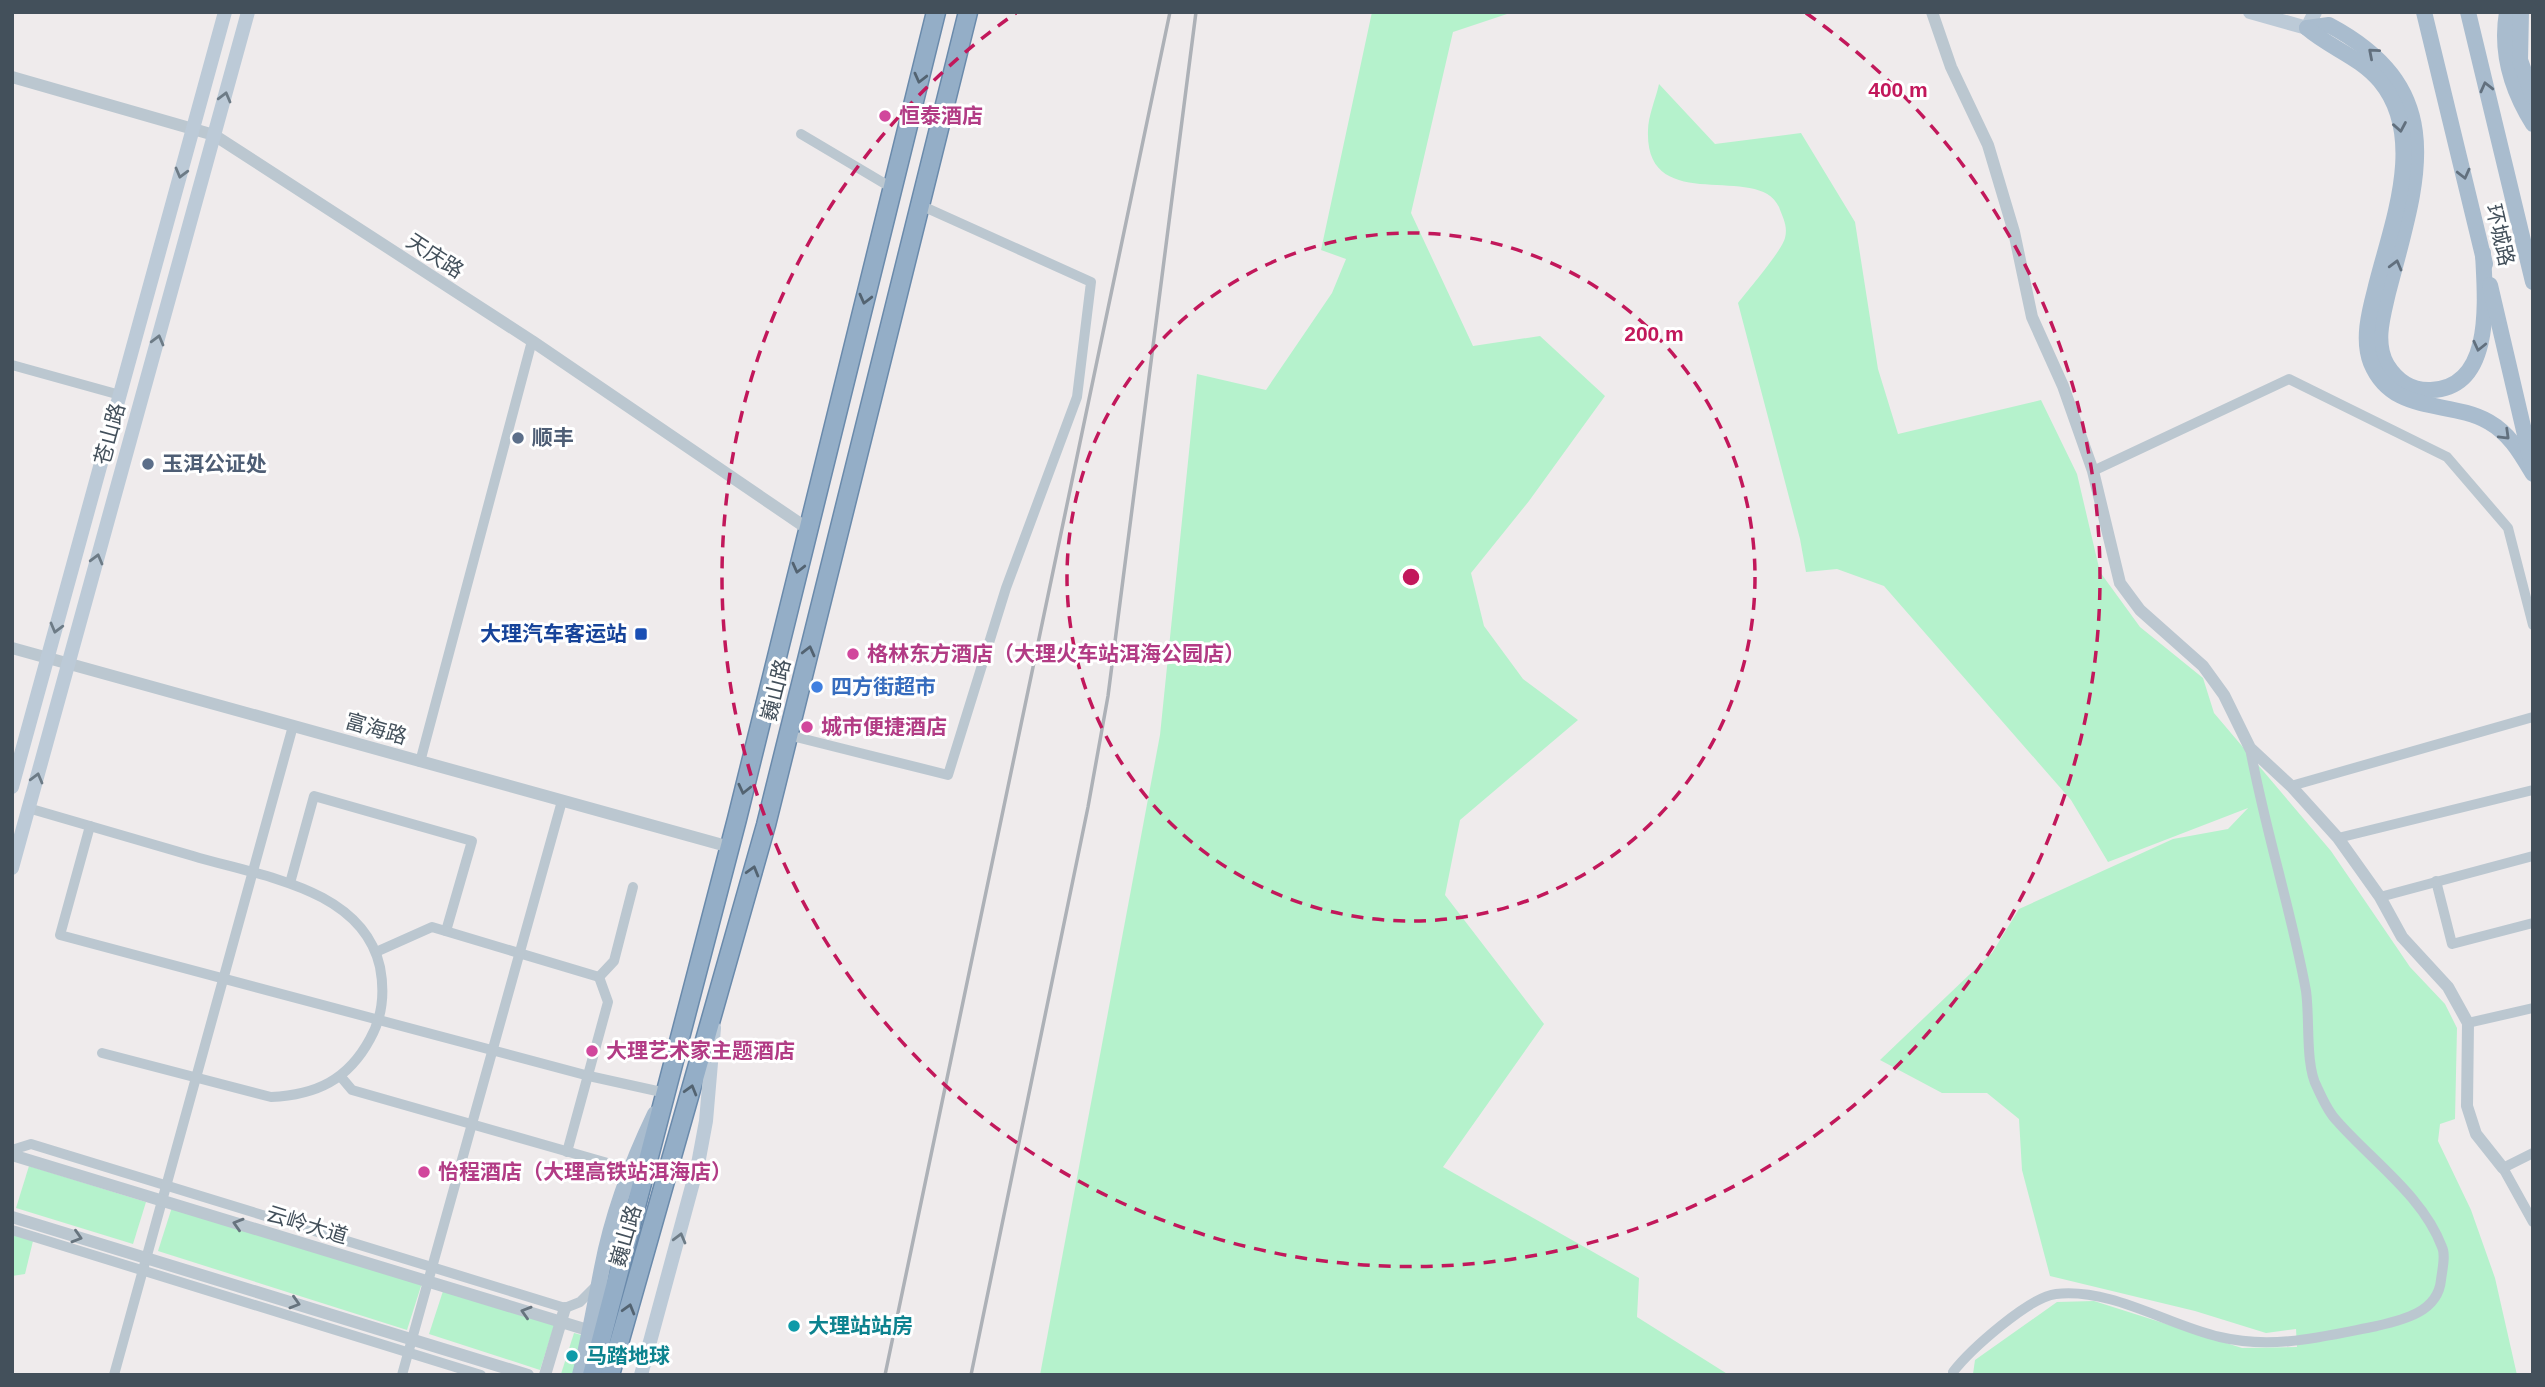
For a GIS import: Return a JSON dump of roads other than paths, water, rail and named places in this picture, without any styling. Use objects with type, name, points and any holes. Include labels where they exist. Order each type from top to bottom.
[{"type":"highway","name":"巍山路","points":[[592,1375],[730,847],[936,12]]},
{"type":"highway","name":"巍山路","points":[[610,1375],[788,735],[968,12]]},
{"type":"highway","points":[[892,188],[920,205]]},
{"type":"main road","name":"苍山路","points":[[12,787],[225,12]]},
{"type":"main road","name":"苍山路","points":[[12,868],[248,12]]},
{"type":"main road","points":[[2250,12],[2276,15],[2307,28],[2378,78],[2391,98],[2399,120],[2403,153],[2401,183],[2367,331],[2372,366],[2385,384],[2401,398],[2471,414],[2494,425],[2515,445],[2533,474]]},
{"type":"main road","points":[[2307,28],[2315,12]]},
{"type":"main road","name":"环城路","points":[[2424,12],[2533,467]]},
{"type":"main road","name":"环城路","points":[[2468,12],[2533,282]]},
{"type":"main road","points":[[2507,12],[2504,40],[2506,63],[2517,95],[2533,124]]},
{"type":"main road","points":[[2521,12],[2518,39],[2520,60],[2533,97]]},
{"type":"main road","points":[[2307,28],[2329,25],[2365,46],[2395,77],[2410,108],[2416,138],[2416,172],[2380,337],[2386,363],[2409,386],[2427,390],[2444,388],[2458,382],[2471,368],[2482,334],[2481,245]]},
{"type":"main road","points":[[2523,240],[2533,259]]},
{"type":"main road","points":[[641,1375],[683,1226],[703,1141],[717,998]]},
{"type":"main road","points":[[580,1375],[592,1331],[600,1281],[632,1170],[666,1093]]},
{"type":"street","points":[[1932,12],[1951,67],[1988,145],[2014,232],[2032,317],[2063,386],[2093,471],[2120,583],[2140,610],[2203,666],[2224,695],[2250,748],[2261,808],[2306,995],[2314,1083],[2335,1119],[2385,1168],[2418,1208],[2444,1249],[2440,1290],[2420,1314],[2393,1322],[2305,1340],[2258,1344],[2219,1337],[2098,1296],[2054,1294],[2016,1316],[1970,1351],[1953,1372],[1954,1375]]},
{"type":"street","name":"天庆路","points":[[12,77],[214,135],[532,341],[808,530]]},
{"type":"street","points":[[801,134],[892,188]]},
{"type":"street","points":[[788,735],[948,775],[1006,588],[1077,397],[1091,282],[920,205]]},
{"type":"street","points":[[419,762],[532,341]]},
{"type":"street","points":[[12,365],[120,396]]},
{"type":"street","points":[[2093,471],[2290,379],[2447,457],[2508,528],[2533,625]]},
{"type":"street","name":"富海路","points":[[12,648],[730,847]]},
{"type":"street","points":[[2291,786],[2533,717]]},
{"type":"street","points":[[114,1375],[293,726]]},
{"type":"street","points":[[2250,748],[2291,786],[2337,838],[2380,897],[2402,937],[2448,987],[2468,1023],[2467,1106],[2476,1134],[2503,1168],[2533,1222]]},
{"type":"street","points":[[2337,838],[2533,790]]},
{"type":"street","points":[[290,883],[314,796],[472,841],[446,932]]},
{"type":"street","points":[[402,1375],[562,801]]},
{"type":"street","points":[[29,808],[290,883],[335,905],[364,932],[376,952],[383,984],[380,1020],[366,1048],[341,1077],[320,1089],[299,1096],[271,1097],[196,1080],[102,1053]]},
{"type":"street","points":[[90,826],[60,934],[589,1076],[666,1093]]},
{"type":"street","points":[[2380,897],[2533,856]]},
{"type":"street","points":[[2436,881],[2452,944],[2533,923]]},
{"type":"street","points":[[599,977],[614,961],[633,887]]},
{"type":"street","points":[[376,952],[432,927],[599,977]]},
{"type":"street","points":[[567,1152],[608,1002],[599,977]]},
{"type":"street","points":[[2468,1023],[2533,1008]]},
{"type":"street","points":[[341,1077],[352,1090],[632,1170]]},
{"type":"street","points":[[12,1153],[31,1144],[565,1308],[587,1297],[600,1281]]},
{"type":"street","name":"云岭大道","points":[[12,1153],[592,1331]]},
{"type":"street","points":[[2503,1168],[2533,1153]]},
{"type":"street","points":[[12,1217],[145,1264],[410,1346],[528,1375]]},
{"type":"street","points":[[12,1230],[145,1264]]},
{"type":"street","points":[[545,1375],[565,1308]]},
{"type":"street","points":[[410,1346],[481,1375]]},
{"type":"railway","points":[[885,1375],[1170,12]]},
{"type":"railway","points":[[971,1375],[1088,807],[1108,696],[1196,12]]},
{"type":"place","name":"恒泰酒店","points":[[885,116]]},
{"type":"place","name":"顺丰","points":[[518,438]]},
{"type":"place","name":"玉洱公证处","points":[[148,464]]},
{"type":"place","name":"大理汽车客运站","points":[[641,634]]},
{"type":"place","name":"格林东方酒店（大理火车站洱海公园店）","points":[[853,654]]},
{"type":"place","name":"四方街超市","points":[[817,687]]},
{"type":"place","name":"城市便捷酒店","points":[[807,727]]},
{"type":"place","name":"大理艺术家主题酒店","points":[[592,1051]]},
{"type":"place","name":"怡程酒店（大理高铁站洱海店）","points":[[424,1172]]},
{"type":"place","name":"大理站站房","points":[[794,1326]]},
{"type":"place","name":"马踏地球","points":[[572,1356]]}]
